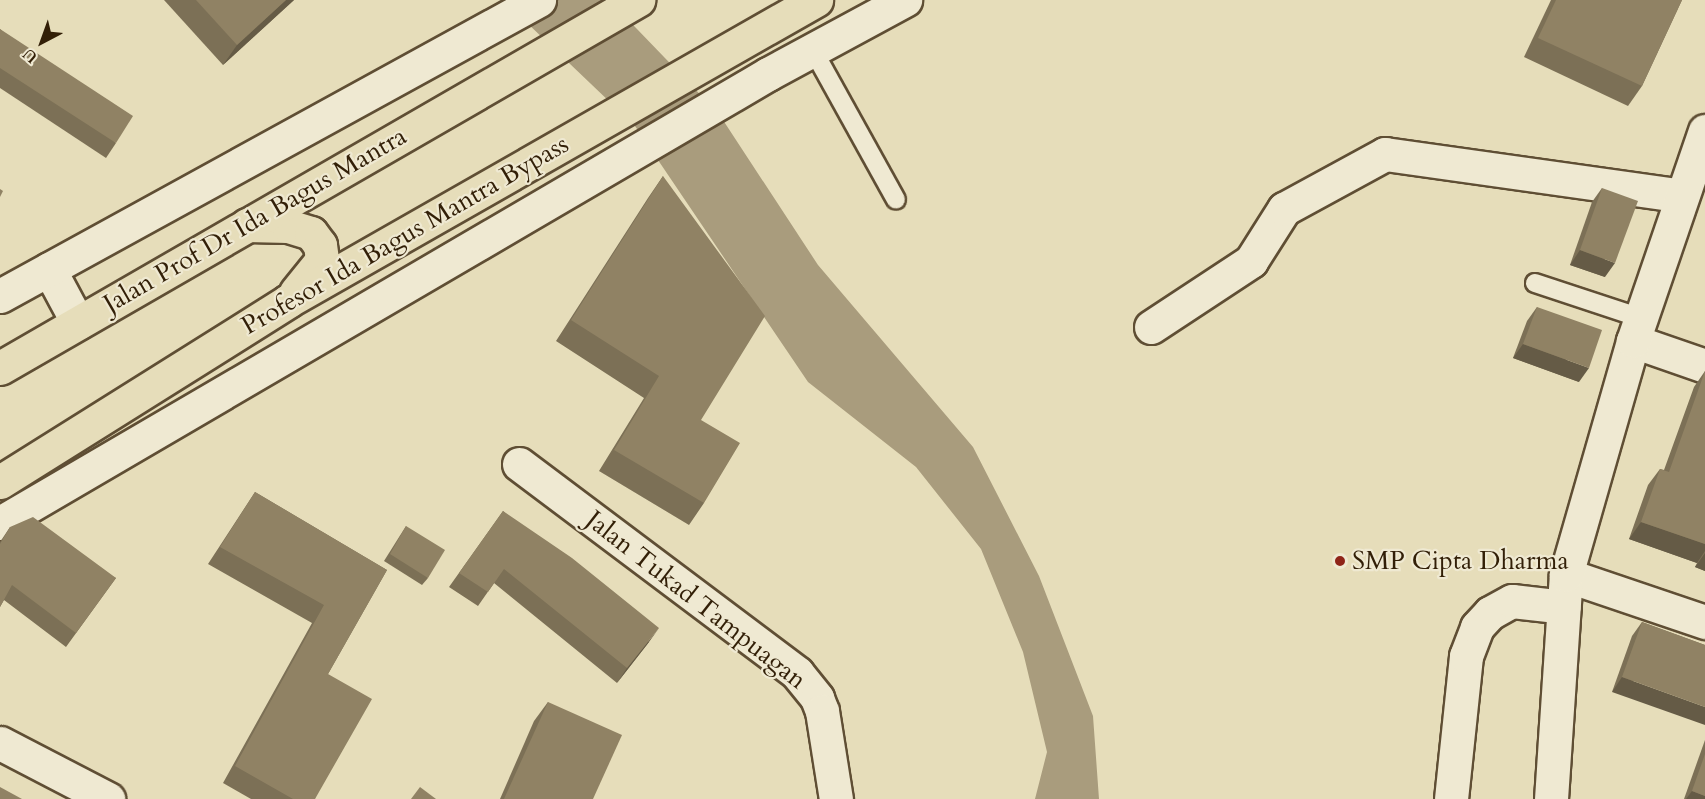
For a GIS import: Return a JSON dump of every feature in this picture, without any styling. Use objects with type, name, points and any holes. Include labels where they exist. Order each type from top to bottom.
[{"type":"highway","name":"Jalan Prof Dr Ida Bagus Mantra","points":[[0,368],[638,0]]},
{"type":"highway","name":"Profesor Ida Bagus Mantra Bypass","points":[[0,482],[288,301],[816,0]]},
{"type":"highway","points":[[247,225],[288,226],[311,233],[320,245],[322,260],[288,301]]},
{"type":"street","points":[[0,296],[463,44],[539,0]]},
{"type":"street","points":[[0,523],[768,74],[905,0]]},
{"type":"street","points":[[1551,799],[1565,591],[1637,330],[1705,131]]},
{"type":"street","points":[[1151,327],[1251,261],[1284,209],[1385,154],[1682,196]]},
{"type":"street","points":[[49,269],[78,323]]},
{"type":"street","points":[[1637,330],[1705,366]]},
{"type":"street","name":"Jalan Tukad Tampuagan","points":[[519,464],[798,673],[817,698],[822,711],[836,799]]},
{"type":"street","points":[[1451,799],[1466,656],[1477,627],[1490,613],[1512,601],[1565,591],[1705,622]]},
{"type":"street","points":[[0,743],[108,799]]},
{"type":"lane","points":[[813,50],[896,200]]},
{"type":"lane","points":[[1535,283],[1637,330]]},
{"type":"shaded area","points":[[503,0],[609,0],[719,114],[818,265],[973,447],[1039,576],[1093,716],[1099,799],[1035,799],[1047,752],[1023,652],[981,549],[916,467],[808,382],[635,126]]},
{"type":"building","points":[[196,0],[286,0],[237,45]]},
{"type":"building","points":[[1556,0],[1682,0],[1642,86],[1538,38]]},
{"type":"building","points":[[0,29],[133,116],[116,143],[0,68]]},
{"type":"building","points":[[663,176],[765,316],[701,420],[740,443],[704,503],[614,450],[659,376],[571,320]]},
{"type":"building","points":[[1602,188],[1638,201],[1615,263],[1580,250]]},
{"type":"building","points":[[1537,307],[1602,330],[1589,368],[1523,344]]},
{"type":"building","points":[[1705,371],[1705,544],[1641,522],[1660,469],[1669,472]]},
{"type":"building","points":[[255,492],[387,570],[328,674],[372,699],[315,799],[293,799],[235,766],[324,605],[220,547]]},
{"type":"building","points":[[503,511],[572,558],[659,628],[627,668],[504,569],[488,592],[459,573]]},
{"type":"building","points":[[33,517],[116,578],[76,633],[12,585],[0,607],[0,544],[10,527]]},
{"type":"building","points":[[406,526],[445,550],[428,578],[390,554]]},
{"type":"building","points":[[1642,622],[1705,645],[1705,707],[1622,677]]},
{"type":"building","points":[[548,702],[622,735],[593,799],[504,799]]},
{"type":"building","points":[[1705,754],[1705,796],[1692,791]]},
{"type":"building","points":[[0,787],[22,799],[0,799]]},
{"type":"building","points":[[420,787],[436,799],[411,799]]},
{"type":"place","name":"SMP Cipta Dharma","points":[[1340,561]]}]
